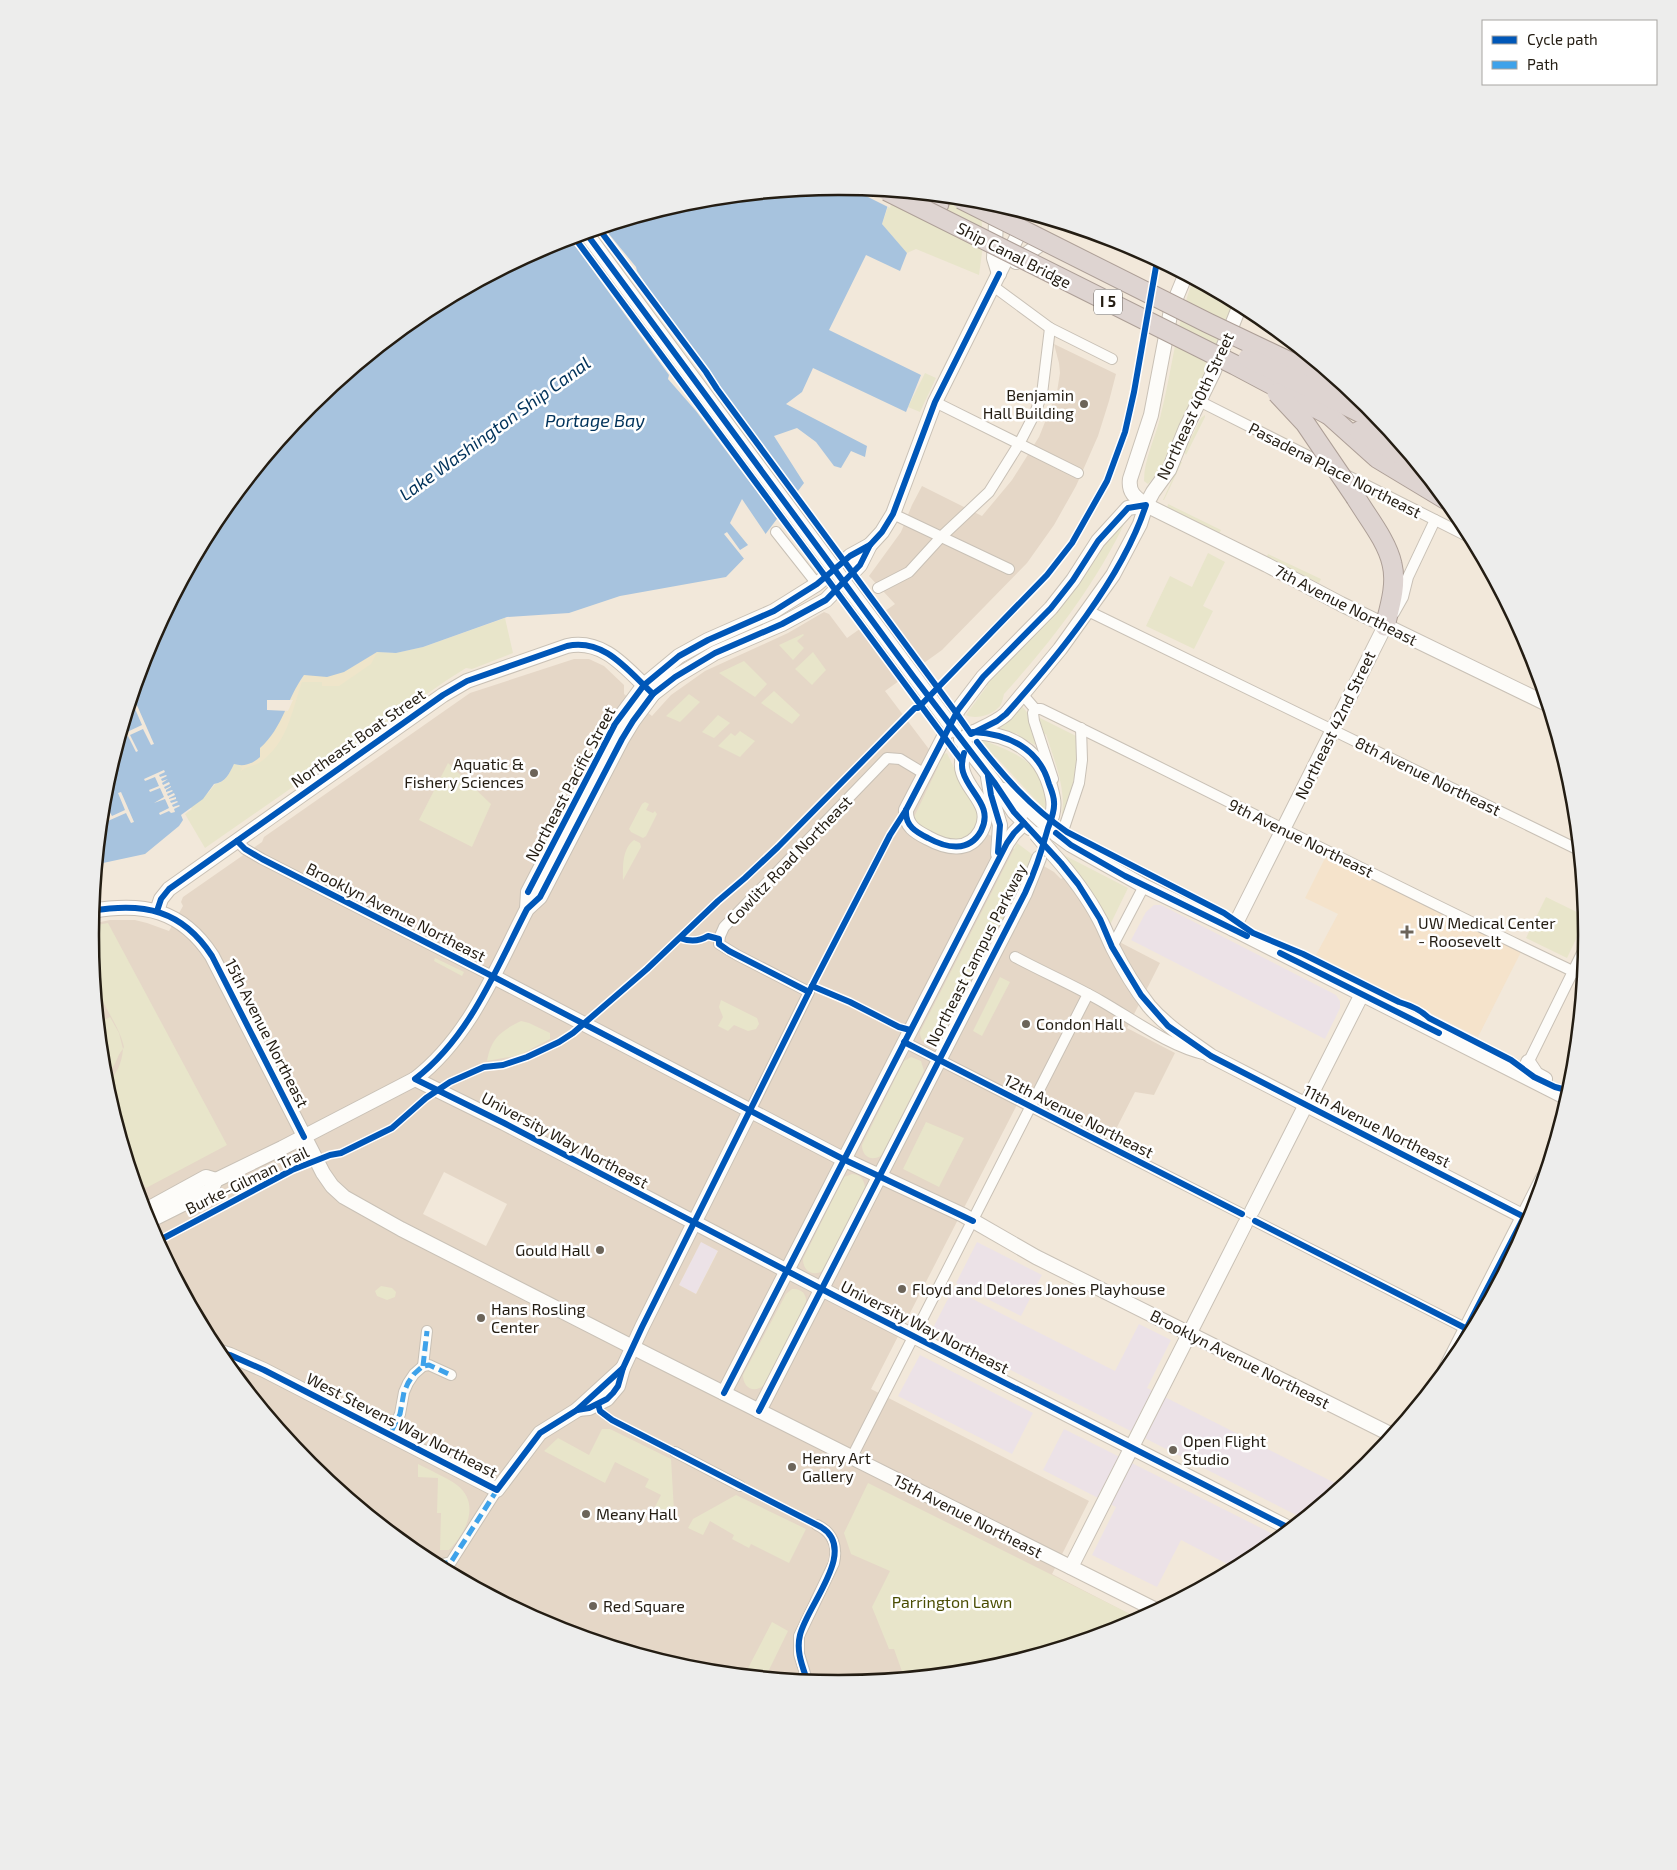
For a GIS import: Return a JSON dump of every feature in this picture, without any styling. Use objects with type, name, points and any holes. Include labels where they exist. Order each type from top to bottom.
[{"type":"highway","name":"Ship Canal Bridge","points":[[901,198],[1226,360],[1338,402]]},
{"type":"highway","name":"Ship Canal Bridge","points":[[936,202],[1338,402]]},
{"type":"highway","name":"Ship Canal Bridge","points":[[980,209],[1208,323],[1338,402]]},
{"type":"highway","points":[[1194,332],[1242,364],[1279,394],[1305,423],[1356,498],[1381,538],[1392,564],[1393,589],[1385,626]]},
{"type":"highway","points":[[1338,402],[1366,416]]},
{"type":"highway","points":[[1338,402],[1377,458],[1428,489]]},
{"type":"highway","name":"I 5","points":[[1338,402],[1395,447]]},
{"type":"street","points":[[982,209],[984,215],[996,224],[1172,310]]},
{"type":"street","points":[[996,224],[994,258],[996,280],[1050,328],[1112,359]]},
{"type":"street","name":"Northeast Pacific Street","points":[[649,690],[702,660],[782,624],[826,600],[860,565],[870,546],[882,532],[893,514],[935,402],[1018,235]]},
{"type":"street","points":[[590,239],[960,739],[991,778],[1033,824],[1045,831],[1059,835],[1083,852],[1144,886],[1362,994],[1536,1074],[1559,1087],[1561,1091]]},
{"type":"street","points":[[996,280],[1039,245]]},
{"type":"street","name":"Northeast 40th Street","points":[[1146,505],[1130,491],[1130,479],[1151,415],[1172,310],[1183,281]]},
{"type":"street","name":"Northeast 40th Street","points":[[960,739],[1001,718],[1023,695],[1088,611],[1113,575],[1140,524],[1146,505],[1169,470],[1186,428],[1213,373],[1237,312]]},
{"type":"street","points":[[878,588],[909,572],[941,537],[989,492],[1019,444],[1035,413],[1042,394],[1050,328]]},
{"type":"street","name":"Pasadena Place Northeast","points":[[1199,401],[1459,532]]},
{"type":"street","points":[[935,402],[1078,473]]},
{"type":"street","points":[[960,739],[963,774],[980,800],[985,813],[983,826],[976,838],[960,847],[941,844],[913,830],[907,820],[906,810],[958,710],[975,686],[1051,608],[1073,580],[1098,541],[1128,508],[1146,505]]},
{"type":"street","name":"7th Avenue Northeast","points":[[1146,505],[1385,626],[1540,701]]},
{"type":"street","points":[[893,514],[1009,569]]},
{"type":"street","name":"Northeast 42nd Street","points":[[1233,929],[1385,626],[1398,608],[1408,577],[1435,520]]},
{"type":"street","points":[[776,532],[817,584]]},
{"type":"street","name":"Northeast Pacific Street","points":[[155,1218],[211,1190],[216,1180],[415,1079],[439,1058],[470,1018],[527,909],[540,897],[649,690],[666,665],[694,648],[774,611],[817,584],[850,556],[870,546]]},
{"type":"street","name":"8th Avenue Northeast","points":[[1088,611],[1573,847]]},
{"type":"street","name":"Northeast Boat Street","points":[[156,911],[161,899],[169,889],[443,695],[474,679],[567,646],[582,644],[608,652],[649,690]]},
{"type":"street","name":"9th Avenue Northeast","points":[[1023,695],[1035,709],[1040,709],[1081,728],[1577,973]]},
{"type":"street","points":[[1035,709],[1033,713],[1034,721],[1054,780],[1056,794],[1052,816]]},
{"type":"street","points":[[1059,835],[1079,783],[1082,760],[1081,728]]},
{"type":"street","points":[[974,732],[998,735],[1027,748],[1044,771],[1054,802]]},
{"type":"street","name":"Cowlitz Road Northeast","points":[[750,1111],[809,992],[737,956],[719,944],[724,927],[887,758],[900,759],[925,774]]},
{"type":"street","points":[[991,778],[991,795],[1000,825],[997,862]]},
{"type":"street","points":[[1028,817],[1045,855],[1089,901],[1106,930],[1112,947],[1134,984],[1158,1016],[1178,1034],[1212,1056]]},
{"type":"street","name":"Northeast Campus Parkway","points":[[724,1393],[997,862],[1010,838],[1028,817]]},
{"type":"street","name":"Brooklyn Avenue Northeast","points":[[237,841],[245,849],[262,859],[492,976],[843,1159],[973,1221],[1036,1257],[1386,1432]]},
{"type":"street","name":"Northeast Campus Parkway","points":[[759,1410],[938,1059],[1045,855]]},
{"type":"street","points":[[1112,947],[1144,886]]},
{"type":"street","points":[[100,910],[124,907],[156,911]]},
{"type":"street","name":"15th Avenue Northeast","points":[[156,911],[174,919],[192,932],[212,956],[326,1179],[350,1201],[401,1229],[633,1347],[1148,1606]]},
{"type":"street","name":"11th Avenue Northeast","points":[[1014,958],[1088,994],[1192,1052],[1212,1056],[1523,1216]]},
{"type":"street","points":[[1525,1069],[1577,961]]},
{"type":"street","points":[[852,1457],[1088,994]]},
{"type":"street","points":[[1071,1567],[1362,994]]},
{"type":"street","name":"12th Avenue Northeast","points":[[904,1042],[1465,1328]]},
{"type":"street","name":"University Way Northeast","points":[[415,1079],[820,1289],[1284,1525]]},
{"type":"street","points":[[633,1347],[750,1111]]},
{"type":"street","name":"Northeast Pacific Street","points":[[151,1207],[206,1177],[216,1180]]},
{"type":"street","points":[[423,1366],[427,1331]]},
{"type":"street","name":"West Stevens Way Northeast","points":[[230,1355],[264,1370],[497,1490],[540,1433],[577,1410],[623,1368],[633,1347]]},
{"type":"street","points":[[392,1430],[400,1414],[404,1392],[414,1374],[423,1366],[429,1365],[451,1375]]},
{"type":"street","points":[[675,1452],[740,1486]]},
{"type":"street","points":[[448,1563],[451,1562],[497,1490]]},
{"type":"street","points":[[805,1674],[799,1654],[799,1636],[834,1563],[836,1554],[832,1537],[825,1529],[817,1525]]},
{"type":"shaded area","points":[[1054,344],[1116,374],[1098,436],[1076,486],[1054,525],[1027,563],[942,650],[885,691],[975,810],[988,834],[1054,872],[1061,879],[1077,868],[1104,934],[1160,963],[1127,1028],[1175,1053],[1154,1095],[1135,1092],[1114,1133],[1025,1089],[871,1389],[1089,1501],[1052,1574],[1130,1614],[1030,1650],[983,1661],[887,1673],[838,1675],[790,1673],[694,1661],[647,1650],[555,1618],[469,1576],[388,1522],[315,1458],[282,1423],[223,1346],[175,1262],[155,1218],[138,1173],[124,1126],[105,1032],[100,983],[99,922],[110,920],[135,920],[169,931],[183,906],[181,902],[183,897],[262,842],[264,837],[470,693],[574,659],[589,659],[604,666],[624,685],[624,694],[652,716],[671,695],[705,671],[788,633],[824,612],[829,614],[847,638],[895,604],[869,576],[901,532],[922,486],[982,516],[1012,480],[1039,437],[1057,392],[1060,373]],"holes":[[[444,1172],[507,1204],[486,1246],[423,1214]],[[701,1242],[718,1251],[696,1294],[679,1285]]]},
{"type":"shaded area","name":"UW Medical Center - Roosevelt","points":[[1327,854],[1522,950],[1478,1037],[1316,955],[1338,914],[1305,898]]},
{"type":"shaded area","points":[[1154,905],[1161,905],[1336,995],[1340,1001],[1340,1008],[1325,1039],[1131,940],[1146,912]]},
{"type":"shaded area","points":[[701,1241],[718,1250],[696,1294],[679,1285]]},
{"type":"shaded area","points":[[977,1242],[1042,1275],[1021,1316],[956,1283]]},
{"type":"shaded area","points":[[953,1289],[1115,1371],[1139,1324],[1171,1340],[1147,1388],[1335,1483],[1297,1515],[932,1330]]},
{"type":"shaded area","points":[[920,1355],[1033,1413],[1012,1454],[898,1396]]},
{"type":"shaded area","points":[[1064,1429],[1272,1534],[1227,1564],[1181,1540],[1157,1587],[1092,1555],[1116,1507],[1043,1470]]},
{"type":"green space","points":[[891,197],[981,209],[983,245],[979,275],[916,249],[907,253],[882,224]]},
{"type":"green space","points":[[1191,285],[1233,310],[1209,370],[1159,471],[1148,484],[1144,481],[1144,473],[1160,418]]},
{"type":"green space","points":[[925,373],[936,378],[920,412],[908,407]]},
{"type":"green space","points":[[1205,415],[1186,455],[1184,452],[1201,418]]},
{"type":"green space","points":[[1180,462],[1182,462],[1163,500]]},
{"type":"green space","points":[[1168,504],[1221,530],[1219,534],[1167,509]]},
{"type":"green space","points":[[1126,520],[1087,589],[1056,633],[1004,694],[1000,706],[984,716],[974,717],[966,715],[987,686],[985,684],[1063,601],[1080,581],[1112,534]]},
{"type":"green space","points":[[1208,553],[1225,562],[1203,606],[1213,611],[1194,649],[1146,626],[1170,576],[1192,587]]},
{"type":"green space","points":[[1268,554],[1321,579],[1319,583],[1266,558]]},
{"type":"green space","points":[[505,618],[513,653],[472,669],[466,668],[447,680],[205,848],[185,814],[192,809],[189,805],[208,793],[215,784],[225,779],[234,764],[244,765],[298,683],[314,675],[344,672],[377,652],[396,653],[423,647]]},
{"type":"green space","points":[[803,634],[797,641],[804,648],[793,660],[779,645]]},
{"type":"green space","points":[[813,652],[826,670],[812,685],[795,669]]},
{"type":"green space","points":[[744,661],[767,684],[755,697],[719,673]]},
{"type":"green space","points":[[774,691],[800,715],[792,724],[761,703]]},
{"type":"green space","points":[[689,694],[700,702],[680,722],[666,716]]},
{"type":"green space","points":[[1021,706],[1030,718],[1035,745],[1016,733],[1015,735],[998,727]]},
{"type":"green space","points":[[718,715],[730,723],[714,738],[702,732]]},
{"type":"green space","points":[[1040,718],[1076,736],[1074,776],[1063,815],[1061,784],[1046,734],[1044,735],[1039,720]]},
{"type":"green space","points":[[740,731],[755,741],[740,757],[718,746],[731,733],[735,736]]},
{"type":"green space","points":[[979,739],[1017,755],[1036,771],[1042,781],[1045,794],[1045,810],[996,757],[993,759]]},
{"type":"green space","points":[[947,753],[958,776],[973,798],[980,820],[970,836],[956,842],[918,829],[914,817],[938,767],[939,756]]},
{"type":"green space","points":[[448,763],[491,804],[472,847],[419,820]]},
{"type":"green space","points":[[645,802],[649,804],[646,810],[653,813],[655,811],[657,814],[646,836],[643,838],[629,829],[642,804]]},
{"type":"green space","points":[[634,840],[640,843],[641,847],[623,880],[625,853]]},
{"type":"green space","points":[[1017,843],[1033,855],[939,1042],[932,1045],[926,1044],[920,1036],[920,1032]]},
{"type":"green space","points":[[1058,852],[1128,888],[1109,927]]},
{"type":"green space","points":[[1546,897],[1578,912],[1578,935],[1567,958],[1526,938]]},
{"type":"green space","points":[[108,923],[227,1145],[146,1188],[138,1173],[113,1079],[124,1047],[119,1031],[102,1000],[99,925]]},
{"type":"green space","points":[[435,958],[464,972],[462,976],[434,961]]},
{"type":"green space","points":[[1000,977],[1010,982],[982,1036],[973,1031]]},
{"type":"green space","points":[[721,1000],[757,1018],[759,1024],[756,1029],[748,1031],[734,1025],[728,1031],[718,1026],[723,1017],[719,1007]]},
{"type":"green space","points":[[110,1017],[119,1033],[123,1049],[111,1069],[104,1020]]},
{"type":"green space","points":[[521,1021],[550,1033],[550,1039],[520,1055],[487,1061],[491,1046],[498,1036]]},
{"type":"green space","points":[[911,1057],[921,1061],[924,1071],[882,1155],[875,1158],[868,1157],[862,1149],[862,1145],[904,1061]]},
{"type":"green space","points":[[926,1122],[964,1138],[939,1187],[903,1169]]},
{"type":"green space","points":[[852,1174],[862,1178],[865,1188],[824,1270],[816,1273],[810,1272],[805,1267],[803,1259],[844,1177]]},
{"type":"green space","points":[[381,1286],[392,1288],[396,1292],[395,1297],[387,1300],[377,1296],[375,1291]]},
{"type":"green space","points":[[792,1289],[803,1292],[806,1297],[806,1303],[764,1385],[756,1389],[750,1388],[743,1380],[743,1375],[786,1294]]},
{"type":"green space","points":[[602,1429],[610,1429],[671,1459],[674,1511],[669,1520],[654,1513],[651,1515],[661,1495],[645,1487],[649,1479],[615,1462],[605,1483],[544,1451],[558,1438],[589,1455]]},
{"type":"green space","points":[[418,1464],[457,1485],[468,1501],[468,1518],[465,1527],[449,1550],[440,1550],[441,1513],[437,1513],[438,1478],[418,1477]]},
{"type":"green space","name":"Parrington Lawn","points":[[868,1483],[1130,1614],[1030,1650],[983,1661],[902,1671],[894,1649],[889,1649],[872,1607],[890,1571],[851,1554],[844,1533]]},
{"type":"green space","points":[[736,1495],[806,1529],[789,1563],[751,1544],[749,1548],[732,1539],[734,1535],[710,1521],[703,1535],[688,1528],[693,1519]]},
{"type":"green space","points":[[772,1622],[788,1631],[769,1671],[748,1669]]},
{"type":"sand","points":[[377,652],[371,664],[339,686],[322,686],[322,682],[302,682],[287,727],[276,746],[259,763],[241,771],[242,768],[239,766],[253,754],[304,675],[344,672]]},
{"type":"water","name":"Portage Bay","points":[[838,195],[890,197],[882,224],[907,253],[900,271],[866,255],[829,330],[921,375],[906,412],[813,368],[802,392],[786,404],[867,446],[865,457],[851,451],[841,468],[834,466],[816,442],[797,428],[774,436],[804,483],[758,544],[726,577],[620,596],[569,613],[507,617],[423,647],[396,653],[377,652],[344,672],[327,677],[304,675],[293,693],[280,722],[260,748],[260,757],[248,764],[234,764],[224,779],[214,784],[203,799],[181,815],[183,820],[179,826],[145,854],[103,863],[113,791],[124,744],[138,697],[155,652],[175,608],[223,524],[252,485],[282,447],[315,412],[351,379],[388,348],[469,294],[555,252],[601,235],[647,220],[694,209],[742,202]]},
{"type":"pier","points":[[866,196],[893,198],[890,208]]},
{"type":"pier","points":[[608,233],[636,267],[662,309],[705,364],[721,389],[799,494],[779,521],[696,411],[668,379],[669,375],[574,245]]},
{"type":"pier","points":[[742,499],[767,536],[745,560],[724,534],[727,532],[740,550],[748,545],[730,523]]},
{"type":"pier","points":[[267,700],[293,700],[288,711],[267,710]]},
{"type":"pier","points":[[136,703],[154,744],[151,745],[143,729],[130,735],[138,751],[136,752],[128,736],[126,737],[128,732],[142,725],[135,708]]},
{"type":"pier","points":[[164,770],[165,772],[159,775],[160,777],[167,776],[161,779],[162,781],[168,779],[162,783],[163,785],[169,782],[170,784],[164,787],[165,789],[171,786],[166,790],[166,792],[173,791],[167,794],[168,796],[174,793],[175,795],[169,799],[176,797],[176,799],[170,801],[171,803],[178,802],[172,805],[173,807],[180,806],[174,809],[175,812],[171,813],[169,811],[160,815],[159,813],[169,808],[165,799],[154,803],[164,797],[160,788],[150,792],[149,790],[159,786],[155,777],[145,781],[144,779]]},
{"type":"pier","points":[[121,792],[134,822],[131,823],[126,813],[108,821],[110,812],[112,816],[125,810],[118,793]]},
{"type":"marked path","points":[[423,1366],[427,1331]]},
{"type":"marked path","points":[[392,1430],[400,1414],[404,1392],[414,1374],[423,1366],[429,1365],[451,1375]]},
{"type":"marked path","points":[[448,1563],[451,1562],[497,1490]]},
{"type":"cycle path","points":[[603,234],[956,713]]},
{"type":"cycle path","points":[[590,239],[913,676],[994,782],[1014,812],[1078,884],[1100,919],[1112,947],[1141,995],[1168,1026],[1211,1056],[1523,1216]]},
{"type":"cycle path","points":[[579,243],[962,761]]},
{"type":"cycle path","name":"Burke-Gilman Trail","points":[[164,1238],[292,1170],[330,1155],[341,1153],[392,1128],[426,1098],[450,1082],[484,1067],[503,1065],[527,1057],[559,1042],[573,1033],[647,969],[778,847],[915,708],[918,708],[1047,575],[1072,543],[1107,481],[1125,432],[1156,267]]},
{"type":"cycle path","points":[[999,274],[935,402],[893,514],[882,532],[870,545],[860,565],[826,600],[782,624],[715,653],[675,677],[653,694],[622,739],[540,897],[527,909],[480,1001],[451,1043],[415,1079],[504,1123],[835,1296],[1284,1525]]},
{"type":"cycle path","points":[[1146,505],[1135,533],[1105,589],[1046,668],[1006,714],[997,721],[971,734],[956,713],[983,677],[1051,608],[1073,580],[1098,541],[1128,508],[1146,505]]},
{"type":"cycle path","points":[[528,892],[615,724],[644,685],[679,656],[708,640],[774,611],[817,584],[850,556],[870,545]]},
{"type":"cycle path","points":[[157,911],[161,899],[169,889],[443,695],[467,681],[567,646],[581,645],[593,647],[615,658],[653,694]]},
{"type":"cycle path","points":[[577,1410],[589,1408],[607,1399],[618,1386],[623,1368],[642,1327],[812,986],[890,835],[906,810],[956,713]]},
{"type":"cycle path","points":[[759,1411],[1025,893],[1038,861],[1054,805],[1053,795],[1044,772],[1038,761],[1020,745],[998,736],[973,732]]},
{"type":"cycle path","points":[[977,742],[1019,791],[1067,832],[1224,913],[1253,933],[1303,954],[1399,1002],[1415,1008],[1429,1018],[1511,1060],[1534,1077],[1562,1089]]},
{"type":"cycle path","points":[[906,810],[907,820],[912,828],[942,844],[964,846],[976,838],[981,831],[985,814],[963,772],[964,753]]},
{"type":"cycle path","points":[[988,776],[991,795],[1000,825],[998,852]]},
{"type":"cycle path","points":[[724,1393],[1007,843],[1024,823]]},
{"type":"cycle path","points":[[1056,833],[1071,845],[1125,876],[1247,936]]},
{"type":"cycle path","points":[[237,841],[245,849],[262,859],[492,976],[843,1159],[973,1221]]},
{"type":"cycle path","name":"Burke-Gilman Trail","points":[[100,910],[128,908],[145,909],[160,913],[175,919],[200,940],[212,956],[304,1137]]},
{"type":"cycle path","points":[[680,938],[695,940],[708,936],[719,939],[719,944],[729,951],[809,992]]},
{"type":"cycle path","points":[[1280,953],[1439,1033]]},
{"type":"cycle path","points":[[812,986],[850,1002],[899,1027],[910,1030]]},
{"type":"cycle path","points":[[904,1042],[1242,1214]]},
{"type":"cycle path","points":[[1255,1221],[1465,1328]]},
{"type":"cycle path","points":[[1476,1310],[1511,1242]]},
{"type":"cycle path","points":[[230,1355],[264,1370],[497,1490],[540,1433],[577,1410],[623,1368]]},
{"type":"cycle path","points":[[598,1404],[600,1411],[612,1420],[821,1527],[831,1537],[835,1549],[833,1563],[800,1635],[800,1658],[805,1674]]},
{"type":"place","name":"Benjamin Hall Building","points":[[1084,404]]},
{"type":"place","name":"Aquatic & Fishery Sciences","points":[[534,773]]},
{"type":"place","name":"UW Medical Center - Roosevelt","points":[[1407,932]]},
{"type":"place","name":"Condon Hall","points":[[1026,1024]]},
{"type":"place","name":"Gould Hall","points":[[600,1250]]},
{"type":"place","name":"Floyd and Delores Jones Playhouse","points":[[902,1289]]},
{"type":"place","name":"Hans Rosling Center","points":[[481,1318]]},
{"type":"place","name":"Open Flight Studio","points":[[1173,1450]]},
{"type":"place","name":"Henry Art Gallery","points":[[792,1467]]},
{"type":"place","name":"Meany Hall","points":[[586,1514]]},
{"type":"place","name":"Red Square","points":[[593,1606]]},
{"type":"water label","name":"Lake Washington Ship Canal","points":[[495,429]]}]
